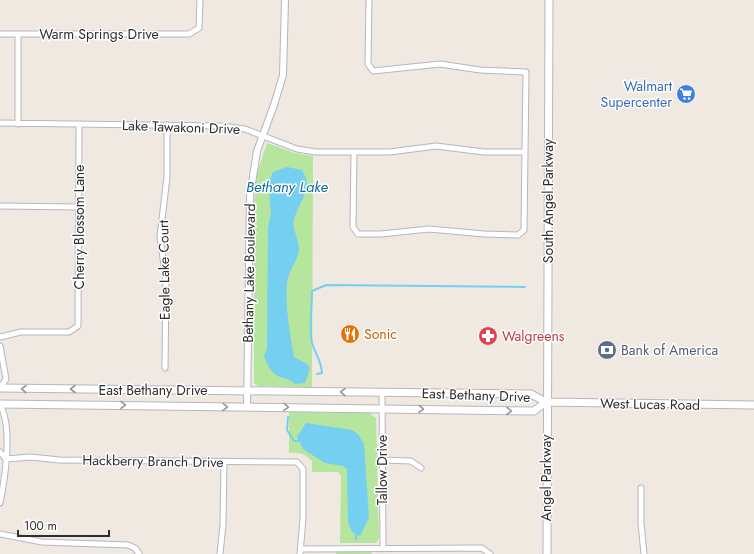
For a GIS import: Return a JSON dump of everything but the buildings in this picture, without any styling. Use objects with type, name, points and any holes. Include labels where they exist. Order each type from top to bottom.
[{"type":"main road","name":"South Angel Parkway","points":[[546,402],[549,0]]},
{"type":"main road","name":"East Bethany Drive","points":[[0,388],[531,394],[546,402],[534,411],[0,404]]},
{"type":"main road","name":"West Lucas Road","points":[[546,402],[754,405]]},
{"type":"main road","name":"Angel Parkway","points":[[546,402],[546,554]]},
{"type":"street","name":"Warm Springs Drive","points":[[0,34],[189,34],[197,31],[200,24],[200,0]]},
{"type":"street","name":"Bethany Lake Boulevard","points":[[247,407],[250,196],[257,150],[274,105],[283,75],[285,0]]},
{"type":"street","points":[[354,152],[353,227],[358,234],[381,234],[429,229],[484,234],[518,235],[522,234],[525,228],[526,72],[480,70],[440,64],[373,71],[368,64],[369,0]]},
{"type":"street","points":[[18,34],[18,124]]},
{"type":"street","name":"Lake Tawakoni Drive","points":[[0,123],[167,125],[239,128],[306,151],[390,152],[436,146],[484,152],[525,152]]},
{"type":"street","name":"Cherry Blossom Lane","points":[[0,337],[21,332],[69,332],[76,329],[79,323],[79,124]]},
{"type":"street","name":"Eagle Lake Court","points":[[165,368],[166,281],[160,236],[167,177],[167,125]]},
{"type":"street","points":[[0,206],[79,207]]},
{"type":"street","points":[[0,346],[6,379],[0,388]]},
{"type":"street","name":"Tallow Drive","points":[[382,392],[383,549]]},
{"type":"street","points":[[0,404],[5,413],[8,450],[5,482],[0,503]]},
{"type":"street","points":[[0,452],[6,459]]},
{"type":"street","name":"Hackberry Branch Drive","points":[[6,459],[30,457],[60,460],[297,462],[301,464],[303,469],[301,551]]},
{"type":"street","points":[[382,460],[412,461],[421,468]]},
{"type":"street","points":[[220,554],[223,524],[224,461]]},
{"type":"street","points":[[641,488],[641,523],[644,554]]},
{"type":"street","points":[[0,534],[42,542],[128,545],[135,548],[140,554]]},
{"type":"street","points":[[301,551],[482,548],[488,552]]},
{"type":"green space","points":[[267,143],[295,153],[313,156],[312,387],[258,386],[254,383],[254,206],[257,173]]},
{"type":"green space","points":[[289,412],[369,413],[376,418],[379,538],[376,543],[340,543],[341,475],[338,472],[312,472],[312,461],[309,458],[302,454],[289,453]]},
{"type":"green space","points":[[336,552],[371,552],[372,554],[336,554]]},
{"type":"water","name":"Bethany Lake","points":[[287,167],[302,170],[307,183],[304,195],[293,222],[299,249],[297,258],[289,274],[287,283],[287,301],[288,320],[294,357],[307,364],[310,368],[305,383],[295,384],[274,373],[268,366],[264,355],[267,349],[268,228],[271,213],[268,183],[273,172]]},
{"type":"water","points":[[306,423],[352,430],[358,434],[364,444],[369,518],[360,536],[352,532],[348,522],[347,469],[343,466],[325,463],[303,449],[297,437]]},
{"type":"waterway","points":[[317,374],[322,373],[311,338],[312,291],[326,285],[525,287]]},
{"type":"waterway","points":[[288,417],[287,430],[294,441],[301,441]]},
{"type":"waterway","points":[[356,539],[357,533]]},
{"type":"place","name":"Walmart Supercenter","points":[[686,94]]},
{"type":"place","name":"Sonic","points":[[350,334]]},
{"type":"place","name":"Walgreens","points":[[488,336]]},
{"type":"place","name":"Bank of America","points":[[607,350]]}]
